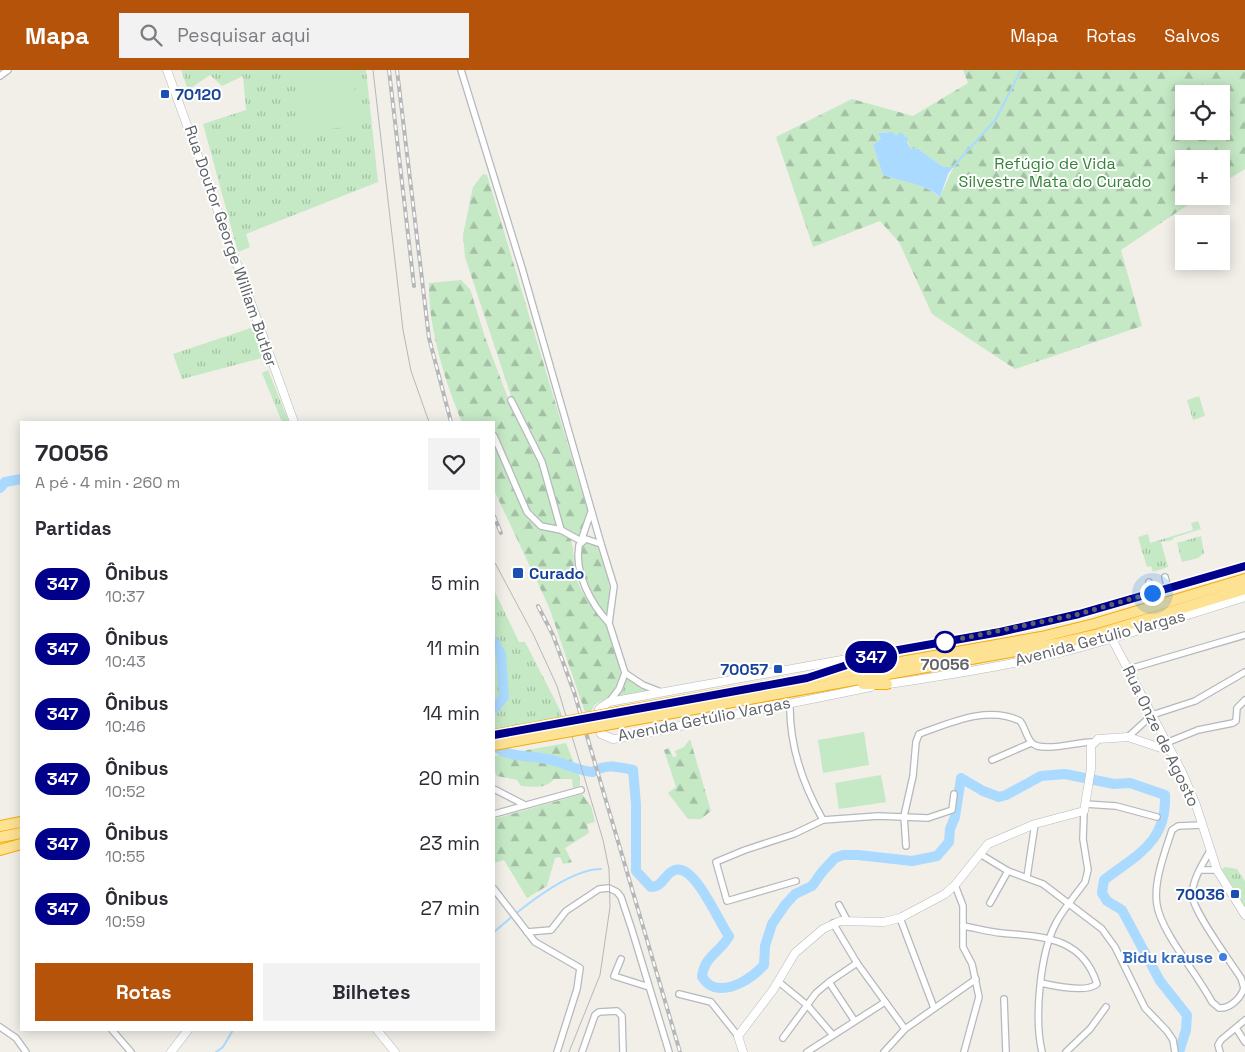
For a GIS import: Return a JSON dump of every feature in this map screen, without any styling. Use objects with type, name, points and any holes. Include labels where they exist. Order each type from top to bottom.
[{"type":"highway","points":[[495,745],[807,678],[1041,637],[1094,624],[1245,579]]},
{"type":"highway","points":[[495,735],[839,684],[1072,640],[1245,589]]},
{"type":"highway","points":[[807,678],[887,652]]},
{"type":"highway","points":[[839,684],[887,684]]},
{"type":"highway","points":[[0,826],[20,822]]},
{"type":"highway","points":[[0,837],[20,833]]},
{"type":"highway","points":[[0,850],[20,844]]},
{"type":"street","points":[[0,76],[8,70]]},
{"type":"street","name":"Rua Doutor George William Butler","points":[[167,70],[294,421]]},
{"type":"street","points":[[461,70],[522,268],[591,512],[614,586],[609,623],[625,673],[619,689],[609,702]]},
{"type":"street","points":[[511,400],[542,462],[561,530]]},
{"type":"street","points":[[495,438],[527,512],[541,526],[561,530],[581,541],[590,539],[601,544]]},
{"type":"street","points":[[591,512],[581,541],[578,558],[585,583],[597,611],[609,623]]},
{"type":"street","name":"Avenida Getúlio Vargas","points":[[1245,566],[1079,614],[1011,630],[609,702],[602,705],[598,718],[601,734],[613,739],[887,684],[1017,662],[1112,638],[1245,597]]},
{"type":"street","points":[[1166,577],[1168,588]]},
{"type":"street","points":[[1149,582],[1152,593]]},
{"type":"street","points":[[1129,669],[1245,635]]},
{"type":"street","name":"Rua Onze de Agosto","points":[[1112,638],[1190,790],[1217,870],[1245,915]]},
{"type":"street","points":[[1128,737],[1152,714],[1195,701],[1245,672]]},
{"type":"street","points":[[625,673],[643,685],[661,692]]},
{"type":"street","points":[[1166,743],[1198,730],[1236,721],[1237,708],[1245,700]]},
{"type":"street","points":[[790,703],[792,742],[800,774],[823,820]]},
{"type":"street","points":[[906,846],[904,816],[913,776],[916,742],[919,734],[973,716],[996,715],[1020,721],[1031,743]]},
{"type":"street","points":[[992,760],[1031,743],[1041,746],[1062,746],[1094,742],[1109,737],[1128,737],[1170,751]]},
{"type":"street","points":[[1042,1052],[1039,1018],[1041,983],[1050,937],[1057,921],[1088,875],[1083,839],[1084,808],[1088,789],[1090,751],[1094,742]]},
{"type":"street","points":[[495,789],[523,804]]},
{"type":"street","points":[[495,814],[523,804],[581,790]]},
{"type":"street","points":[[796,881],[727,901],[716,862],[794,834],[823,820],[844,817],[904,816],[928,818],[952,810],[954,794]]},
{"type":"street","points":[[738,1036],[779,982],[800,948],[833,923],[847,920],[884,922],[900,918],[934,900],[955,885],[988,844],[1035,824],[1084,808],[1116,806],[1157,817]]},
{"type":"street","points":[[1027,877],[1035,824]]},
{"type":"street","points":[[1202,825],[1178,826],[1172,830],[1156,896],[1159,914],[1215,1006],[1223,1009],[1228,1007],[1244,988],[1240,978],[1194,903],[1193,888],[1210,851]]},
{"type":"street","points":[[980,854],[1008,871],[1043,884],[1095,923],[1111,941],[1141,1001],[1167,1030],[1173,1040],[1175,1052]]},
{"type":"street","points":[[1200,870],[1217,870]]},
{"type":"street","points":[[990,903],[1008,871]]},
{"type":"street","points":[[955,885],[963,906],[963,947],[972,964],[979,1001],[964,1052]]},
{"type":"street","points":[[527,932],[551,930],[573,906],[599,889],[609,888],[621,897],[669,1052],[665,1052]]},
{"type":"street","points":[[495,890],[540,946],[578,966],[581,973],[557,1052]]},
{"type":"street","points":[[839,905],[847,920]]},
{"type":"street","points":[[900,918],[934,1008]]},
{"type":"street","points":[[833,923],[858,964],[905,1029]]},
{"type":"street","points":[[963,926],[999,933],[1050,937],[1083,957],[1096,982],[1095,986],[1078,988],[1041,983]]},
{"type":"street","points":[[621,959],[614,976],[649,987]]},
{"type":"street","points":[[783,1038],[808,1005],[829,982],[858,964]]},
{"type":"street","points":[[885,1051],[905,1029],[976,979]]},
{"type":"street","points":[[779,982],[808,1005],[832,1034]]},
{"type":"street","points":[[829,982],[854,1020]]},
{"type":"street","points":[[679,994],[711,1002],[738,1036],[743,1052]]},
{"type":"street","points":[[1004,999],[1006,1052]]},
{"type":"street","points":[[807,1052],[832,1034],[885,1002]]},
{"type":"street","points":[[1066,1052],[1090,1029],[1106,1007]]},
{"type":"street","points":[[582,1052],[595,1015],[599,1012],[617,1011],[622,1016],[623,1052]]},
{"type":"street","points":[[1220,1052],[1218,1043],[1245,1020]]},
{"type":"street","points":[[0,1027],[16,1038],[26,1052]]},
{"type":"street","points":[[1236,1028],[1245,1042]]},
{"type":"street","points":[[113,1031],[131,1052]]},
{"type":"street","points":[[171,1052],[187,1031]]},
{"type":"street","points":[[378,1031],[395,1052]]},
{"type":"green space","points":[[181,70],[366,70],[378,182],[246,234],[250,247],[238,252],[203,124],[246,110],[243,76],[222,86],[210,75],[188,90]]},
{"type":"green space","points":[[297,70],[353,70],[358,126],[302,131]]},
{"type":"green space","name":"Refúgio de Vida Silvestre Mata do Curado","points":[[963,70],[1245,70],[1245,169],[1230,178],[1230,150],[1175,150],[1175,205],[1188,205],[1121,250],[1142,326],[1015,369],[932,314],[899,242],[880,221],[813,247],[776,137],[852,99],[913,116],[968,83]],"holes":[[[892,132],[896,137],[905,137],[911,149],[917,148],[943,167],[953,168],[940,197],[920,186],[883,175],[873,145],[881,139],[878,133]]]},
{"type":"green space","points":[[483,174],[487,175],[588,512],[580,536],[563,529],[543,460],[511,396],[465,257],[463,235],[473,187]]},
{"type":"green space","points":[[461,280],[470,289],[485,337],[509,401],[540,464],[560,534],[570,537],[575,573],[579,585],[588,601],[605,623],[613,641],[621,675],[611,696],[594,705],[591,713],[586,715],[549,607],[495,492],[495,421],[462,421],[450,390],[431,318],[429,283]]},
{"type":"green space","points":[[254,327],[265,357],[182,379],[173,354]]},
{"type":"green space","points":[[268,370],[289,421],[282,421],[262,373]]},
{"type":"green space","points":[[1199,396],[1205,416],[1193,420],[1187,400]]},
{"type":"green space","points":[[1198,521],[1201,529],[1173,538],[1173,540],[1161,542],[1168,567],[1153,572],[1151,566],[1147,567],[1138,537],[1148,534],[1150,543],[1193,530],[1191,523]]},
{"type":"green space","points":[[1201,536],[1204,553],[1198,558],[1182,562],[1177,543]]},
{"type":"green space","points":[[588,542],[597,546],[606,572],[610,600],[605,616],[590,592],[583,573],[581,564],[582,545]]},
{"type":"green space","points":[[495,592],[519,642],[525,642],[560,710],[563,721],[495,733]]},
{"type":"green space","points":[[626,677],[656,692],[613,699],[624,685]]},
{"type":"green space","points":[[864,732],[869,765],[823,773],[818,740]]},
{"type":"green space","points":[[690,739],[711,811],[701,819],[688,819],[668,793],[676,787],[664,750],[669,748],[673,757],[677,756],[675,751],[684,747]]},
{"type":"green space","points":[[566,743],[580,778],[580,786],[573,788],[572,779],[554,779],[543,786],[521,786],[517,780],[497,776],[495,772],[495,756]]},
{"type":"green space","points":[[881,775],[886,802],[839,809],[835,783]]},
{"type":"green space","points":[[582,794],[591,806],[595,822],[587,824],[589,833],[565,848],[572,862],[563,864],[560,857],[555,858],[547,886],[527,898],[504,860],[495,863],[495,819]]},
{"type":"green space","points":[[1225,867],[1237,869],[1245,881],[1245,907],[1222,869]]},
{"type":"water","points":[[892,132],[896,136],[901,132],[905,137],[908,137],[907,143],[911,149],[917,148],[943,167],[953,167],[948,174],[940,197],[921,186],[883,175],[873,145],[881,139],[878,133]]},
{"type":"waterway","points":[[953,167],[996,119],[1021,70]]},
{"type":"waterway","points":[[0,488],[5,482],[20,479]]},
{"type":"waterway","points":[[495,644],[501,654],[504,697],[495,708]]},
{"type":"waterway","points":[[495,747],[508,753],[547,759],[593,772],[603,767],[633,770],[636,804],[636,871],[651,887],[658,885],[675,870],[683,870],[698,884],[729,936],[709,959],[703,970],[702,977],[706,982],[711,986],[721,988],[742,982],[764,965],[765,946],[772,924],[795,894],[812,886],[835,858],[843,855],[858,855],[912,861],[937,856],[949,842],[961,778],[983,791],[999,797],[1041,776],[1065,774],[1114,784],[1130,783],[1165,795],[1161,825],[1155,836],[1138,855],[1104,880],[1102,893],[1107,901],[1122,910],[1160,981],[1187,1015],[1186,1030],[1179,1052]]},
{"type":"waterway","points":[[495,931],[530,902],[559,883],[588,871],[601,869]]},
{"type":"waterway","points":[[216,1052],[223,1047],[232,1031]]},
{"type":"tram line","points":[[373,70],[403,330],[411,371],[429,421]]},
{"type":"tram line","points":[[495,563],[534,636],[557,686],[603,840],[609,869],[610,907],[600,975],[569,1052]]},
{"type":"railway","points":[[389,70],[414,286]]},
{"type":"railway","points":[[397,70],[429,338],[451,421]]},
{"type":"railway","points":[[495,518],[501,533]]},
{"type":"railway","points":[[538,606],[553,635],[574,692],[680,1052]]},
{"type":"bus line","name":"347","points":[[495,735],[807,678],[887,652],[1000,632],[1079,614],[1245,566]]},
{"type":"place","name":"70120","points":[[165,94]]},
{"type":"place","name":"Curado","points":[[518,573]]},
{"type":"place","name":"70056","points":[[945,642]]},
{"type":"place","name":"70057","points":[[778,669]]},
{"type":"place","name":"70036","points":[[1235,894]]},
{"type":"place","name":"Bidu krause","points":[[1223,957]]},
{"type":"route","points":[[945,642],[1079,614],[1152,593]]}]
